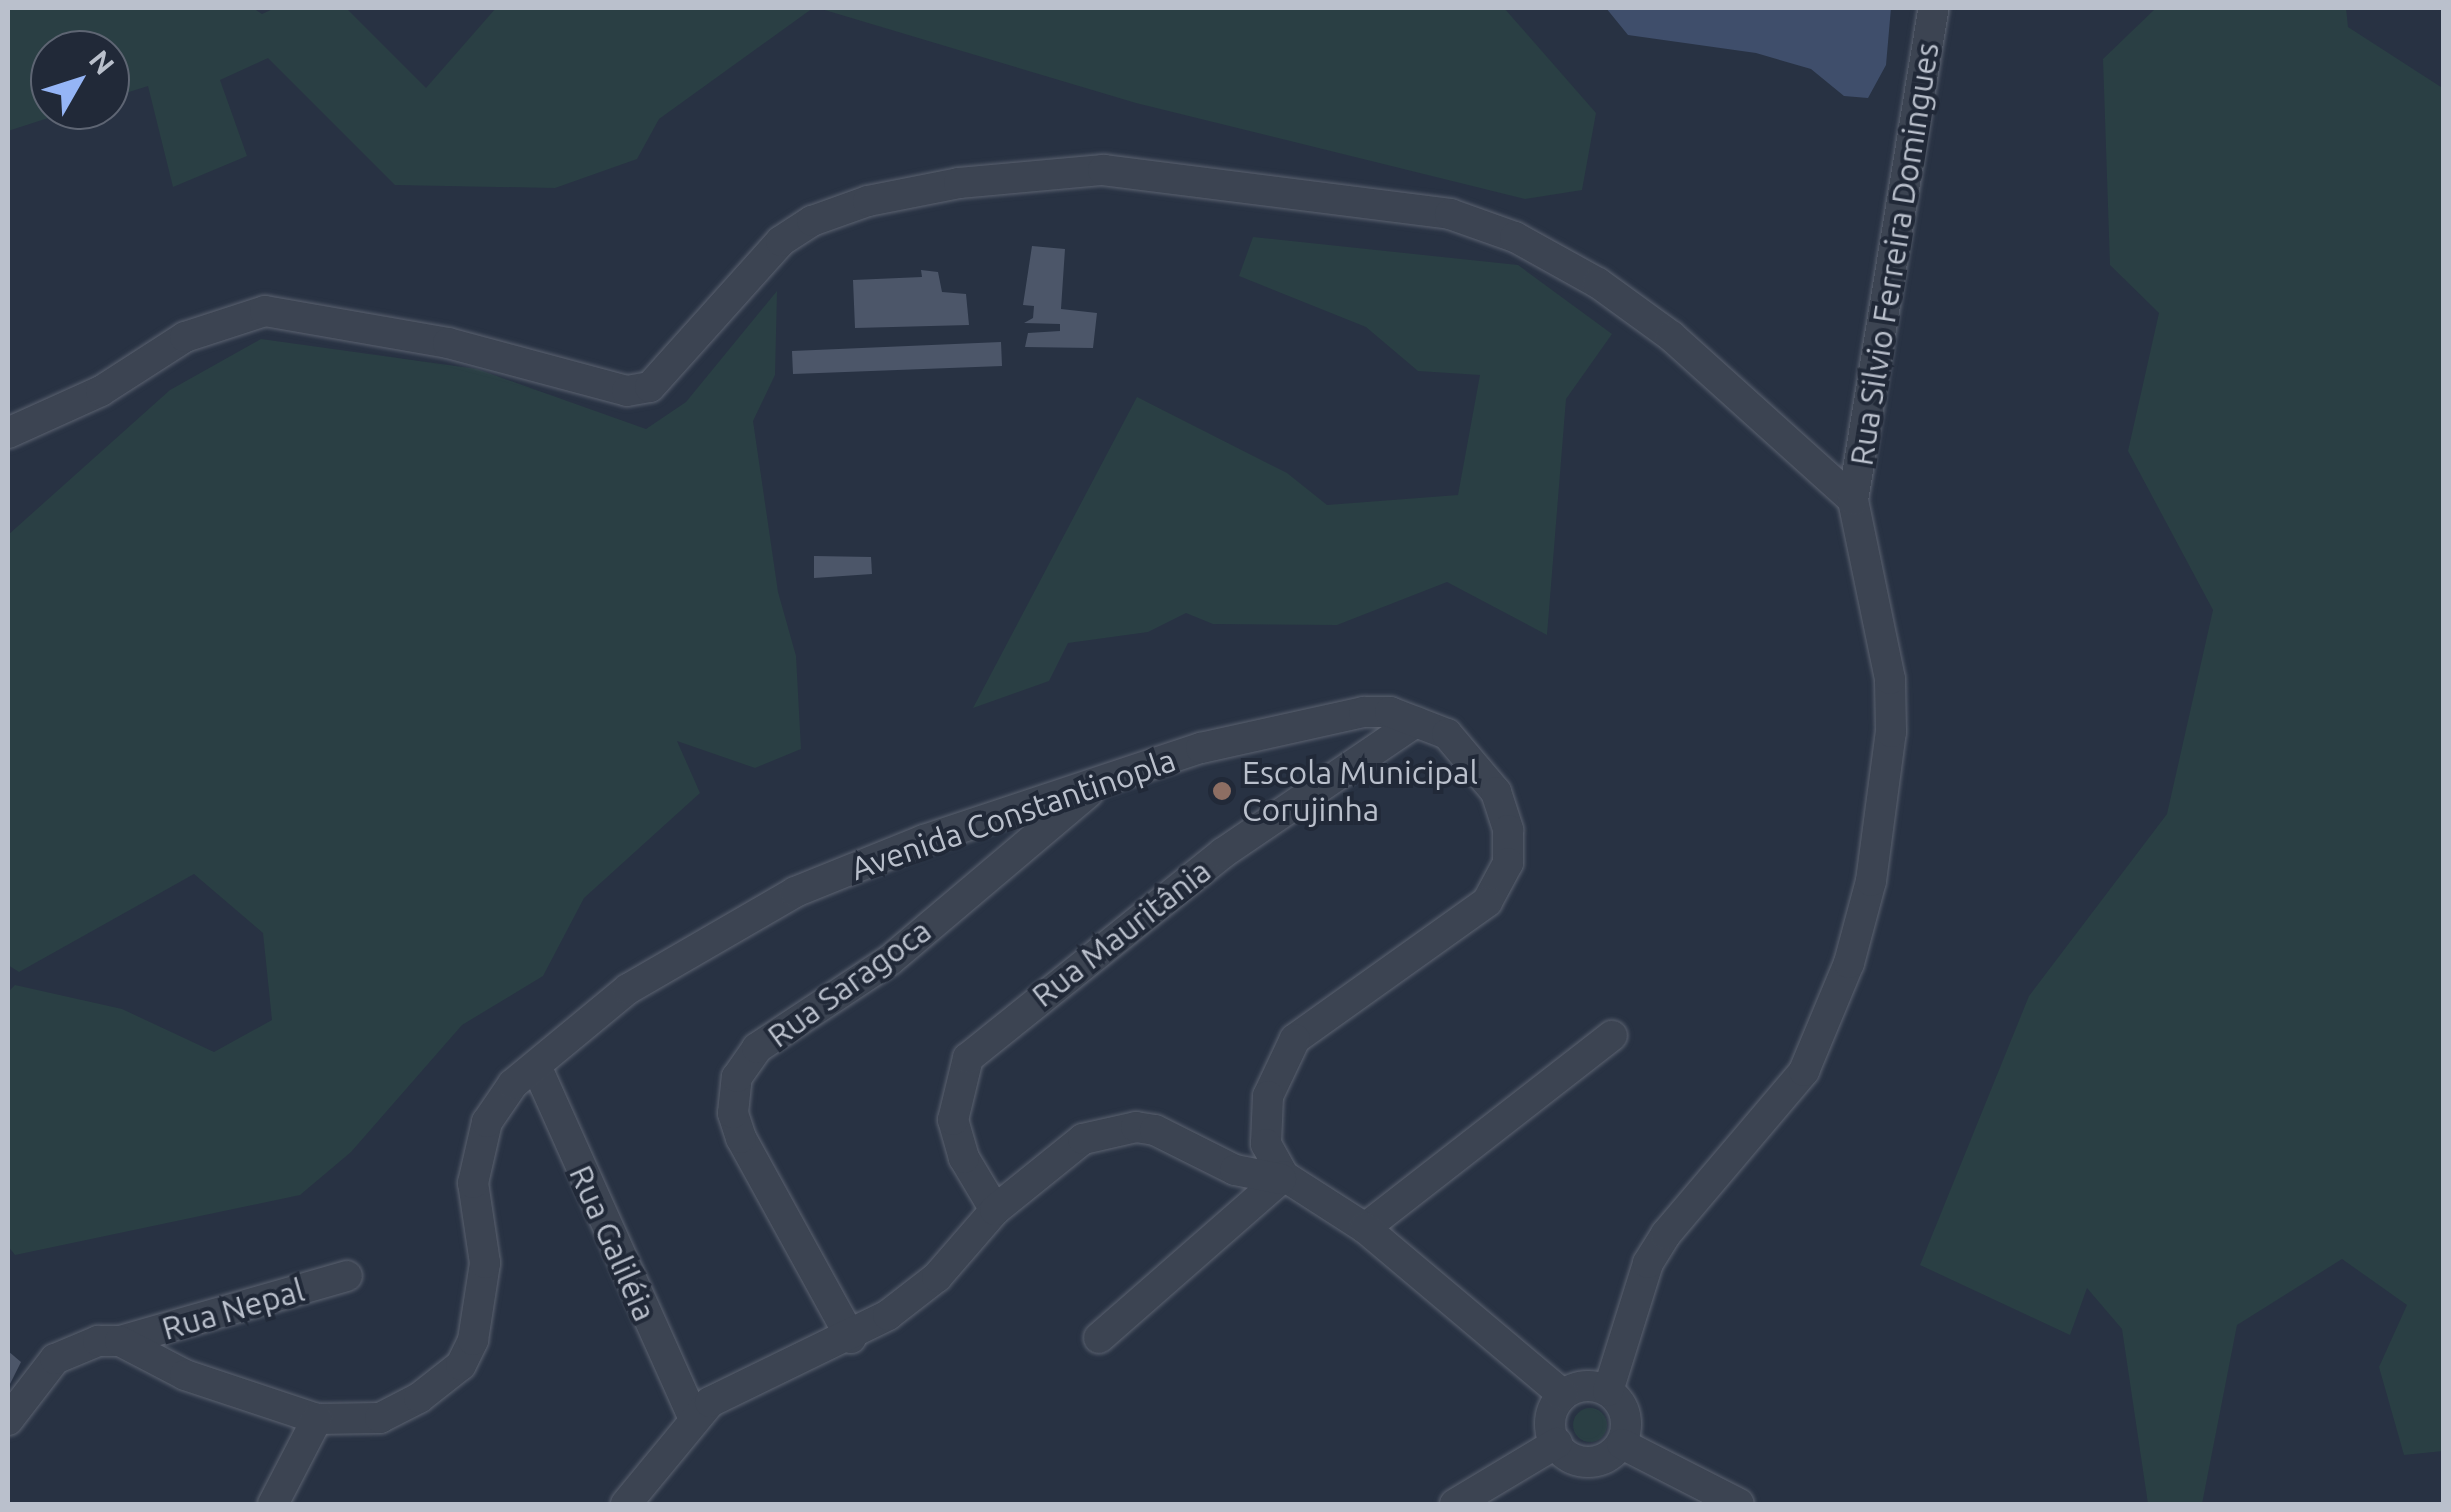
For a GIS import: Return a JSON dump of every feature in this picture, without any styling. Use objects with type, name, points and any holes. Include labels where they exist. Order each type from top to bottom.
[{"type":"street","name":"Rua Silvio Ferreira Domingues","points":[[1853,500],[1934,8]]},
{"type":"street","points":[[8,432],[101,390],[185,337],[265,311],[429,339],[627,391],[650,388],[780,240],[812,221],[868,201],[959,183],[1103,170],[1450,214],[1515,237],[1598,283],[1671,336],[1853,500],[1883,629],[1892,732],[1870,881],[1849,963],[1804,1071],[1648,1264],[1608,1391]]},
{"type":"street","name":"Avenida Constantinopla","points":[[120,1341],[185,1376],[317,1419],[380,1418],[461,1365],[472,1340],[485,1263],[473,1183],[482,1139],[498,1102],[628,990],[795,892],[924,840],[1318,718],[1390,712],[1447,734],[1496,792],[1508,830],[1508,863],[1487,902],[1295,1039],[1284,1054],[1264,1128],[1283,1178]]},
{"type":"street","name":"Rua Mauritânia","points":[[995,1210],[964,1158],[953,1120],[956,1086],[968,1058],[1223,854],[1416,722]]},
{"type":"street","name":"Rua Saragoca","points":[[851,1338],[741,1138],[733,1113],[737,1076],[758,1048],[890,960],[1099,783]]},
{"type":"street","points":[[1364,1228],[1612,1036]]},
{"type":"street","name":"Rua Galiléia","points":[[536,1068],[693,1416]]},
{"type":"street","points":[[626,1504],[693,1416],[730,1390],[851,1338],[937,1277],[995,1210],[1083,1139],[1136,1127],[1175,1138],[1236,1170],[1283,1178],[1364,1228],[1563,1395]]},
{"type":"street","points":[[1099,1338],[1283,1178]]},
{"type":"street","name":"Rua Nepal","points":[[120,1341],[347,1276]]},
{"type":"street","points":[[8,1420],[54,1359],[98,1341],[120,1341]]},
{"type":"street","points":[[1582,1386],[1608,1391],[1625,1411],[1622,1444],[1605,1459],[1586,1462],[1567,1456],[1550,1424],[1563,1395],[1582,1386]]},
{"type":"street","points":[[273,1504],[317,1419]]},
{"type":"street","points":[[1456,1504],[1557,1443]]},
{"type":"street","points":[[1622,1444],[1739,1504]]},
{"type":"green space","points":[[8,8],[253,8],[262,14],[275,8],[346,8],[426,88],[496,8],[813,8],[659,119],[637,159],[555,188],[395,185],[268,58],[220,80],[247,156],[173,187],[148,86],[130,92],[130,30],[30,30],[30,124],[8,131]]},
{"type":"green space","points":[[818,8],[1504,8],[1596,113],[1582,190],[1525,199],[1136,103]]},
{"type":"green space","points":[[2156,8],[2346,8],[2348,27],[2444,89],[2443,1451],[2404,1455],[2379,1367],[2407,1305],[2342,1259],[2237,1325],[2202,1504],[2148,1504],[2122,1329],[2087,1288],[2070,1335],[1920,1265],[2029,996],[2167,814],[2213,610],[2128,451],[2159,313],[2110,265],[2103,59]]},
{"type":"green space","points":[[1253,237],[1518,265],[1612,334],[1566,399],[1547,635],[1447,582],[1337,625],[1213,624],[1186,613],[1148,632],[1068,643],[1049,681],[973,708],[1137,397],[1287,473],[1327,505],[1458,495],[1480,375],[1418,371],[1366,327],[1239,276]]},
{"type":"green space","points":[[777,291],[775,375],[753,421],[778,592],[796,656],[801,749],[755,768],[677,741],[700,793],[584,898],[543,976],[462,1025],[351,1152],[300,1195],[15,1255],[8,1246],[8,992],[15,985],[122,1009],[214,1052],[272,1020],[263,933],[194,874],[19,972],[8,965],[8,535],[170,390],[261,339],[477,369],[646,429],[686,402]]},
{"type":"green space","points":[[1590,1408],[1602,1413],[1607,1425],[1602,1437],[1590,1442],[1578,1437],[1573,1425],[1578,1413]]},
{"type":"water","points":[[1606,8],[1891,8],[1886,65],[1868,98],[1844,96],[1811,69],[1756,53],[1628,35]]},
{"type":"building","points":[[1032,246],[1065,249],[1061,309],[1097,313],[1093,348],[1025,347],[1028,333],[1060,331],[1060,324],[1024,323],[1033,318],[1034,306],[1023,305]]},
{"type":"building","points":[[921,270],[938,272],[942,292],[966,294],[969,325],[855,328],[853,280],[922,277]]},
{"type":"building","points":[[1001,342],[1002,366],[793,374],[792,351]]},
{"type":"building","points":[[814,556],[871,557],[872,574],[814,578]]},
{"type":"building","points":[[8,1351],[21,1362],[8,1388]]},
{"type":"place","name":"Escola Municipal Corujinha","points":[[1222,791]]}]
